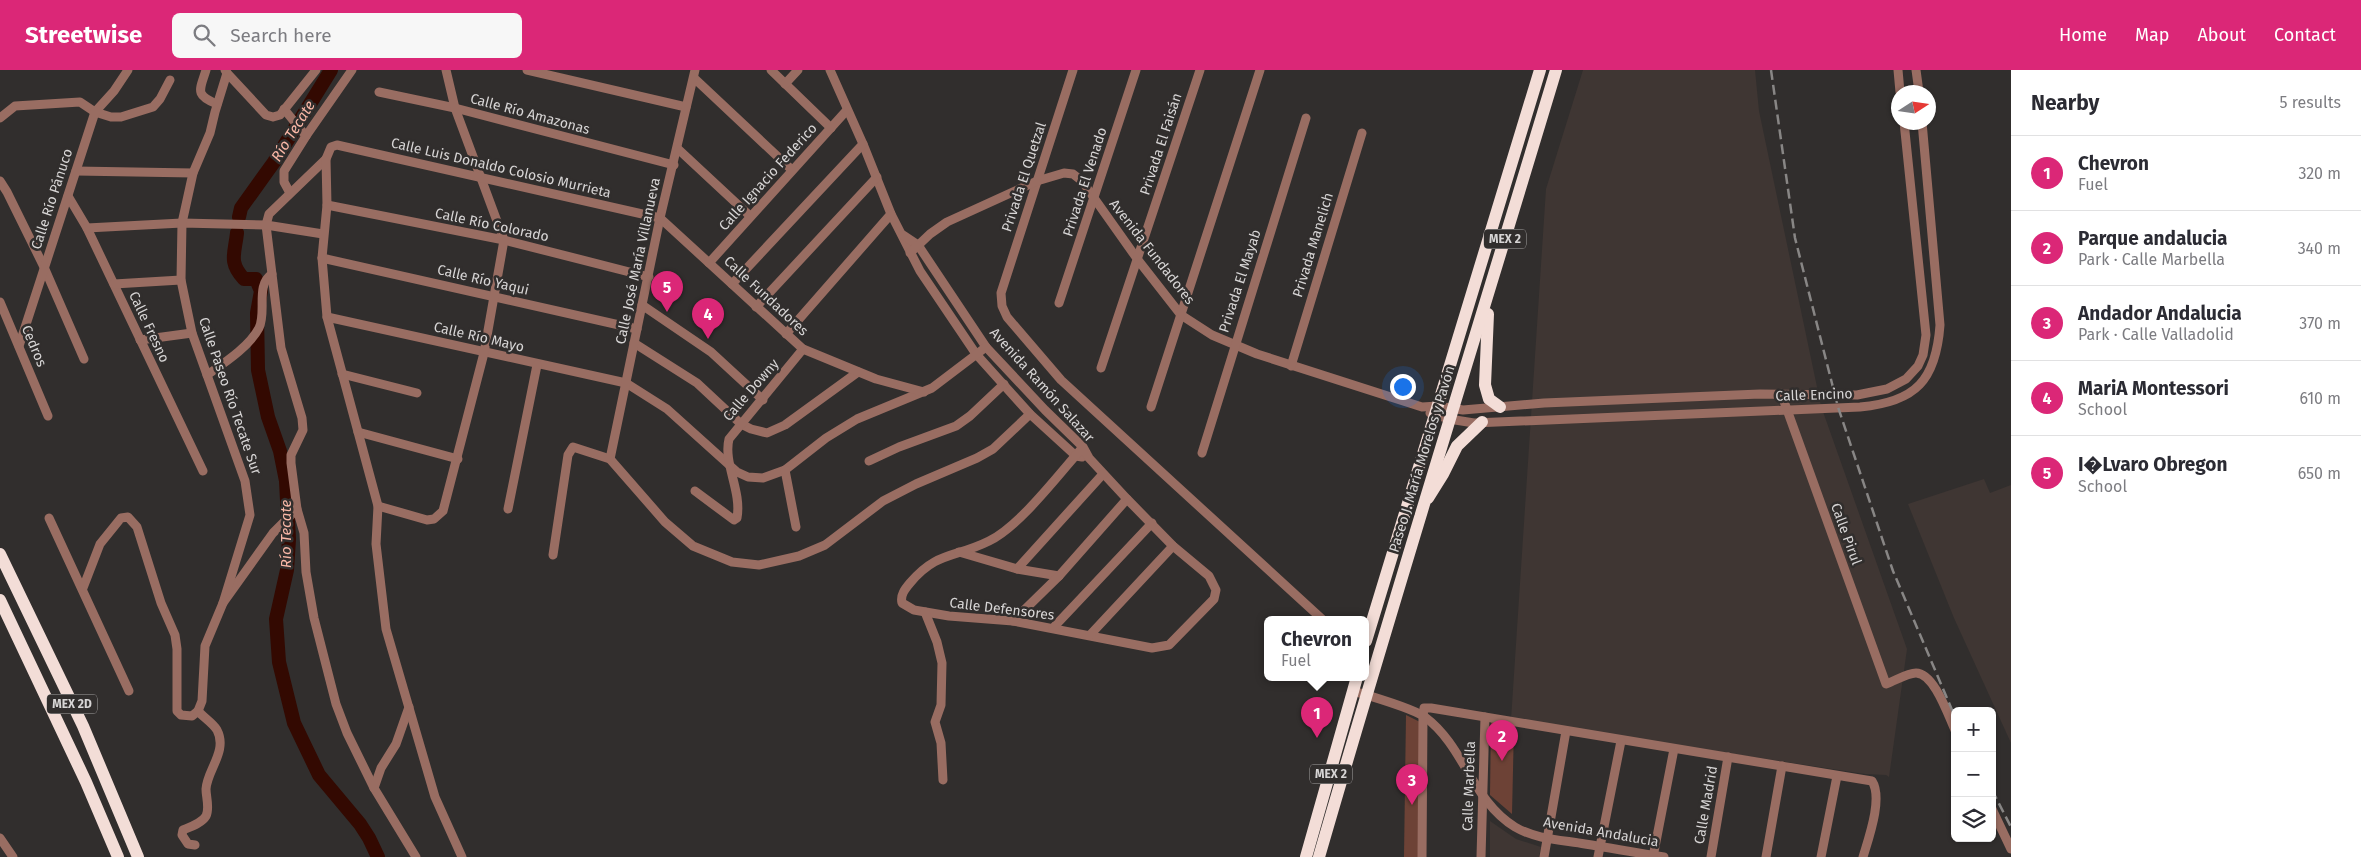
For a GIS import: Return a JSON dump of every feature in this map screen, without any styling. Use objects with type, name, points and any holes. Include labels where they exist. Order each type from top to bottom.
[{"type":"highway","name":"Paseo J. María Morelos y Pavón","points":[[1369,631],[1540,70]]},
{"type":"highway","name":"Paseo J. María Morelos y Pavón","points":[[1369,666],[1489,293],[1556,70]]},
{"type":"highway","points":[[1489,293],[1485,385],[1489,399],[1500,407]]},
{"type":"highway","points":[[1421,508],[1434,492],[1463,437],[1482,422]]},
{"type":"highway","name":"MEX 2D","points":[[0,554],[83,726],[138,857]]},
{"type":"highway","name":"MEX 2D","points":[[0,600],[76,759],[118,857]]},
{"type":"highway","name":"Paseo J. María Morelos y Pavón","points":[[1319,857],[1360,693],[1358,681]]},
{"type":"highway","name":"Paseo J. María Morelos y Pavón","points":[[1306,857],[1364,681]]},
{"type":"street","name":"Calle Río Pánuco","points":[[19,346],[95,112],[114,91],[128,70]]},
{"type":"street","points":[[206,70],[200,90],[201,95],[204,99],[217,104]]},
{"type":"street","points":[[226,71],[266,115],[273,117],[280,115],[316,70]]},
{"type":"street","points":[[290,192],[284,182],[284,171],[352,70]]},
{"type":"street","points":[[378,506],[427,520],[440,515],[447,503],[484,353],[504,240],[455,108],[446,70]]},
{"type":"street","points":[[527,70],[686,107]]},
{"type":"street","points":[[771,70],[831,128]]},
{"type":"street","points":[[785,84],[798,70]]},
{"type":"street","name":"Avenida Ramón Salazar","points":[[830,70],[877,177],[891,214],[903,235],[910,253],[976,354],[1030,414],[1076,456],[1089,458]]},
{"type":"street","name":"Privada El Quetzal","points":[[1073,70],[1001,293],[1002,306],[1007,317],[1061,380],[1319,616]]},
{"type":"street","name":"Privada El Venado","points":[[1059,303],[1136,70]]},
{"type":"street","name":"Privada El Faisán","points":[[1101,368],[1200,70]]},
{"type":"street","points":[[1151,407],[1260,70]]},
{"type":"street","points":[[1898,70],[1899,85]]},
{"type":"street","points":[[1916,70],[1918,85]]},
{"type":"street","name":"Calle Paseo Río Tecate Sur","points":[[223,602],[250,515],[247,493],[192,333],[181,280],[182,223],[193,173],[210,133],[226,71]]},
{"type":"street","points":[[694,74],[792,170]]},
{"type":"street","name":"Calle José María Villanueva","points":[[610,459],[660,218],[678,149],[694,74]]},
{"type":"street","points":[[0,118],[15,106],[80,102],[95,112],[116,118],[143,112],[160,99],[170,80]]},
{"type":"street","name":"Calle Río Amazonas","points":[[379,92],[455,108],[674,165]]},
{"type":"street","points":[[284,109],[306,136]]},
{"type":"street","name":"Calle Ignacio Federico","points":[[709,262],[847,110]]},
{"type":"street","name":"Privada El Mayab","points":[[1202,453],[1306,118]]},
{"type":"street","name":"Calle Encino","points":[[1451,414],[1500,407],[1781,393],[1870,394],[1901,382],[1921,361],[1926,322],[1905,130]]},
{"type":"street","name":"Calle Encino","points":[[1437,411],[1482,422],[1860,407],[1886,403],[1910,392],[1932,370],[1938,351],[1940,325],[1923,130]]},
{"type":"street","name":"Privada Manelich","points":[[1292,366],[1362,132]]},
{"type":"street","points":[[732,284],[863,144]]},
{"type":"street","name":"Calle Luis Donaldo Colosio Murrieta","points":[[326,159],[331,147],[337,145],[660,218]]},
{"type":"street","points":[[678,149],[750,216]]},
{"type":"street","points":[[326,159],[269,214],[266,225],[281,348],[302,418],[300,438],[290,455],[297,509],[304,533],[306,572],[314,618],[329,680],[347,733],[374,788],[416,857]]},
{"type":"street","points":[[326,159],[327,205],[322,258],[327,317],[378,506],[376,544],[386,628],[435,797],[462,857]]},
{"type":"street","points":[[76,171],[193,173]]},
{"type":"street","name":"Avenida Fundadores","points":[[910,253],[947,222],[1058,173],[1073,174],[1082,181],[1138,260],[1182,315],[1199,328],[1234,346],[1437,411]]},
{"type":"street","points":[[756,307],[877,177]]},
{"type":"street","points":[[0,182],[7,192],[44,267],[84,358]]},
{"type":"street","name":"Calle Fresno","points":[[68,196],[87,228],[203,471]]},
{"type":"street","name":"Calle Río Colorado","points":[[327,205],[504,240],[649,277]]},
{"type":"street","points":[[786,334],[891,214]]},
{"type":"street","name":"Calle Fundadores","points":[[660,218],[803,349],[858,372],[924,392]]},
{"type":"street","points":[[87,228],[182,223],[266,225],[323,234]]},
{"type":"street","name":"Avenida Ramón Salazar","points":[[903,235],[918,245],[986,346],[1045,410],[1083,447],[1089,458],[1127,499],[1174,546],[1209,576],[1216,590],[1214,599],[1173,642],[1159,648]]},
{"type":"street","name":"Calle Río Yaqui","points":[[322,258],[637,329]]},
{"type":"street","points":[[207,375],[232,357],[258,330],[261,322],[264,282],[272,274]]},
{"type":"street","points":[[114,284],[181,280]]},
{"type":"street","name":"Cedros","points":[[0,302],[48,416]]},
{"type":"street","points":[[642,306],[711,352],[763,400]]},
{"type":"street","name":"Calle Río Mayo","points":[[327,317],[537,365],[626,383]]},
{"type":"street","points":[[140,340],[192,333]]},
{"type":"street","points":[[634,343],[697,383],[741,424],[757,432],[775,430],[858,372]]},
{"type":"street","points":[[626,383],[667,409],[731,467],[742,475],[756,478],[774,475],[785,470],[826,438],[857,419],[924,392],[986,346]]},
{"type":"street","name":"Calle Downy","points":[[695,491],[734,520],[738,517],[731,467],[727,454],[732,433],[763,400],[803,349]]},
{"type":"street","points":[[508,509],[537,365]]},
{"type":"street","points":[[342,374],[417,393]]},
{"type":"street","points":[[868,461],[899,447],[956,426],[970,416],[1004,384]]},
{"type":"street","name":"Calle Pirul","points":[[1781,393],[1886,684],[1914,673],[1922,674],[1931,681],[1951,722]]},
{"type":"street","points":[[553,555],[570,450],[576,447],[610,459],[665,522],[693,546],[732,562],[759,565],[799,556],[825,545],[883,501],[897,493],[977,458],[993,449],[1030,414]]},
{"type":"street","points":[[358,432],[458,459]]},
{"type":"street","points":[[959,552],[976,547],[1002,534],[1083,447]]},
{"type":"street","points":[[785,470],[796,527]]},
{"type":"street","points":[[1017,569],[1103,474]]},
{"type":"street","points":[[1013,621],[1059,576],[1127,499]]},
{"type":"street","points":[[82,588],[100,544],[111,527],[121,518],[128,517],[132,520],[140,536],[161,603],[175,635],[177,649],[177,711],[181,715],[192,716],[198,711],[202,701],[205,646],[223,602],[273,534],[297,509]]},
{"type":"street","points":[[49,518],[130,691]]},
{"type":"street","points":[[1053,628],[1152,523]]},
{"type":"street","points":[[1090,636],[1174,546]]},
{"type":"street","points":[[959,552],[1017,569],[1059,576]]},
{"type":"street","name":"Calle Defensores","points":[[959,552],[934,560],[926,566],[904,590],[902,603],[910,609],[925,612],[968,619],[1013,621],[1145,648],[1159,648]]},
{"type":"street","points":[[925,612],[937,642],[942,662],[941,705],[935,722],[941,742],[943,780]]},
{"type":"street","name":"Avenida Andalucia","points":[[1360,693],[1423,716],[1436,727],[1456,749],[1482,797],[1494,811],[1517,828],[1547,838],[1664,857]]},
{"type":"street","points":[[374,788],[381,768],[396,744],[409,707]]},
{"type":"street","points":[[1422,857],[1424,708],[1872,781],[1876,786],[1875,810],[1864,857]]},
{"type":"street","points":[[195,845],[188,844],[182,835],[183,830],[204,819],[208,812],[206,790],[209,774],[218,760],[219,739],[216,730],[198,711]]},
{"type":"street","name":"Calle Marbella","points":[[1481,857],[1485,717]]},
{"type":"street","points":[[1544,857],[1566,731]]},
{"type":"street","points":[[1598,857],[1621,741]]},
{"type":"street","points":[[1653,856],[1674,749]]},
{"type":"street","name":"Calle Madrid","points":[[1710,857],[1728,757]]},
{"type":"street","points":[[1766,857],[1782,766]]},
{"type":"street","points":[[1821,857],[1838,776]]},
{"type":"street","points":[[1996,817],[2011,849]]},
{"type":"street","points":[[0,838],[13,857]]},
{"type":"shaded area","points":[[1583,70],[1755,70],[1759,111],[1821,406],[1907,649],[1889,777],[1886,775],[1865,774],[1511,720],[1546,189]]},
{"type":"shaded area","points":[[1984,479],[1990,493],[2011,485],[2011,743],[1954,618],[1908,504]]},
{"type":"shaded area","points":[[1406,715],[1420,722],[1419,857],[1404,857]]},
{"type":"shaded area","points":[[1491,721],[1514,726],[1512,814],[1490,795]]},
{"type":"shaded area","points":[[1490,821],[1516,839],[1541,847],[1539,857],[1490,857]]},
{"type":"waterway","name":"Río Tecate","points":[[239,217],[241,208],[274,162],[331,70]]},
{"type":"waterway","name":"Río Tecate","points":[[237,233],[234,257],[236,267],[244,279],[256,279],[261,291],[257,313],[258,370],[268,417],[280,451],[286,481],[289,539],[287,570],[276,619],[279,662],[294,723],[319,775],[360,824],[378,857]]},
{"type":"railway","points":[[1771,70],[1795,238],[1838,407],[1893,571],[1951,708]]},
{"type":"railway","points":[[1996,797],[2011,827]]},
{"type":"place","name":"I�Lvaro Obregon","points":[[667,312]]},
{"type":"place","name":"MariA Montessori","points":[[708,339]]},
{"type":"place","name":"Chevron","points":[[1317,738]]},
{"type":"place","name":"Parque andalucia","points":[[1502,761]]},
{"type":"place","name":"Andador Andalucia","points":[[1412,805]]}]
